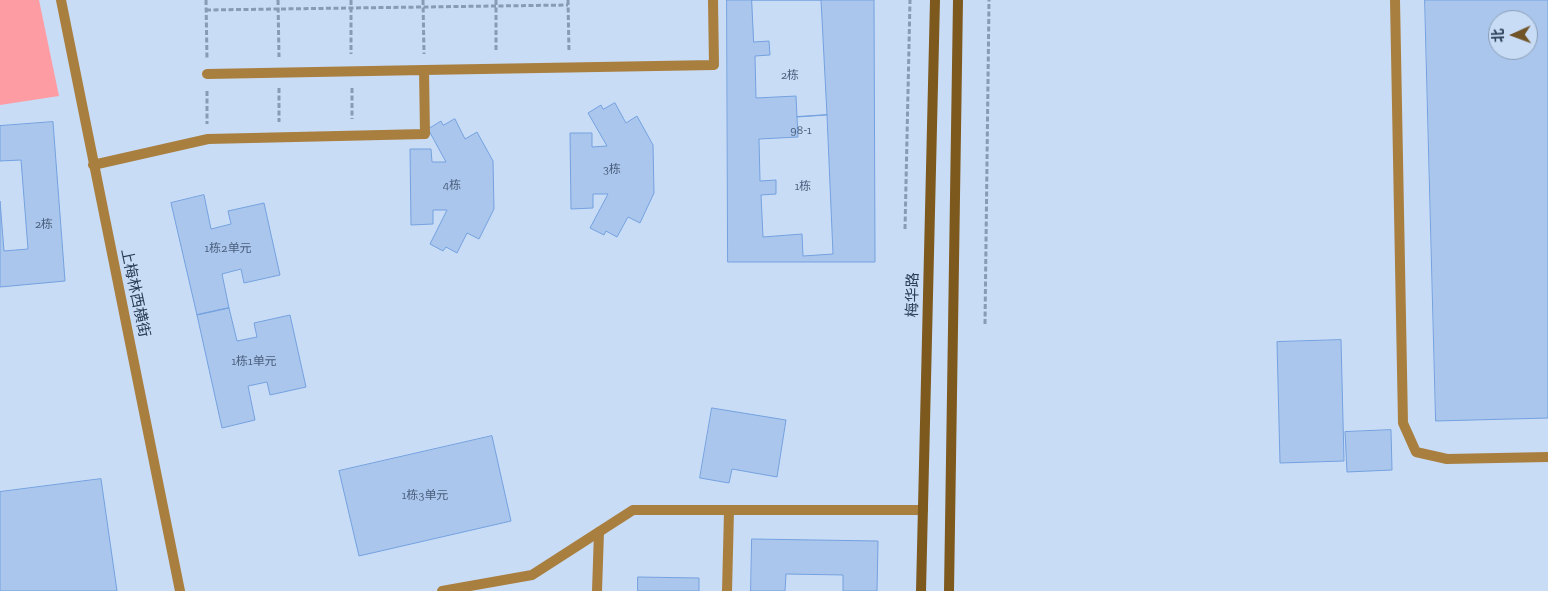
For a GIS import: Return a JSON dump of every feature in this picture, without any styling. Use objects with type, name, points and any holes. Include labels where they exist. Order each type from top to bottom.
[{"type":"main road","name":"梅华路","points":[[920,591],[935,0]]},
{"type":"main road","points":[[949,591],[958,0]]},
{"type":"street","name":"上梅林西横街","points":[[61,0],[180,591]]},
{"type":"street","points":[[207,74],[714,65],[713,0]]},
{"type":"street","points":[[1395,0],[1403,423],[1416,452],[1447,459],[1548,457]]},
{"type":"street","points":[[93,165],[208,138],[425,134],[424,70]]},
{"type":"street","points":[[442,591],[532,574],[633,510],[923,510]]},
{"type":"street","points":[[727,591],[729,511]]},
{"type":"street","points":[[597,591],[599,532]]},
{"type":"path","points":[[423,0],[424,70]]},
{"type":"path","points":[[496,0],[496,69]]},
{"type":"path","points":[[906,230],[910,0]]},
{"type":"path","points":[[984,324],[990,0]]},
{"type":"path","points":[[206,10],[496,6],[568,2],[569,68]]},
{"type":"shaded area","points":[[0,0],[39,0],[59,96],[0,105]]},
{"type":"building","points":[[727,0],[874,0],[875,262],[728,262]]},
{"type":"building","points":[[752,0],[821,0],[827,115],[797,117],[796,96],[756,98],[755,56],[770,55],[769,41],[754,42]]},
{"type":"building","points":[[1425,0],[1548,0],[1548,418],[1436,421]]},
{"type":"building","points":[[615,103],[626,123],[637,116],[653,145],[654,193],[640,223],[628,217],[617,237],[606,231],[604,235],[590,228],[608,194],[593,194],[593,208],[571,209],[570,133],[592,133],[592,147],[607,146],[588,113],[601,105],[603,109]]},
{"type":"building","points":[[827,115],[833,254],[803,256],[802,234],[763,237],[761,195],[776,194],[776,180],[760,181],[759,139],[798,137],[797,117]]},
{"type":"building","points":[[455,119],[465,139],[477,132],[493,161],[494,209],[479,239],[467,233],[457,253],[446,247],[443,251],[430,244],[447,210],[433,210],[433,224],[411,225],[410,149],[431,149],[432,162],[446,162],[428,129],[441,121],[443,125]]},
{"type":"building","points":[[53,122],[65,281],[0,287],[0,201],[4,251],[28,249],[21,160],[0,161],[0,126]]},
{"type":"building","points":[[204,195],[211,229],[231,224],[228,211],[264,203],[280,275],[244,283],[241,269],[222,274],[229,308],[197,315],[171,203]]},
{"type":"building","points":[[229,308],[237,341],[257,337],[254,323],[290,315],[306,387],[270,395],[267,382],[248,386],[255,420],[222,428],[197,315]]},
{"type":"building","points":[[1341,340],[1344,461],[1280,463],[1277,342]]},
{"type":"building","points":[[712,408],[786,420],[777,477],[732,469],[729,483],[700,478]]},
{"type":"building","points":[[1391,430],[1392,470],[1347,472],[1345,432]]},
{"type":"building","points":[[492,436],[511,521],[359,556],[339,471]]},
{"type":"building","points":[[101,479],[117,591],[0,591],[0,492]]},
{"type":"building","points":[[752,539],[878,541],[877,591],[843,591],[843,575],[786,574],[785,591],[751,591]]},
{"type":"building","points":[[638,577],[699,578],[699,591],[638,591]]}]
